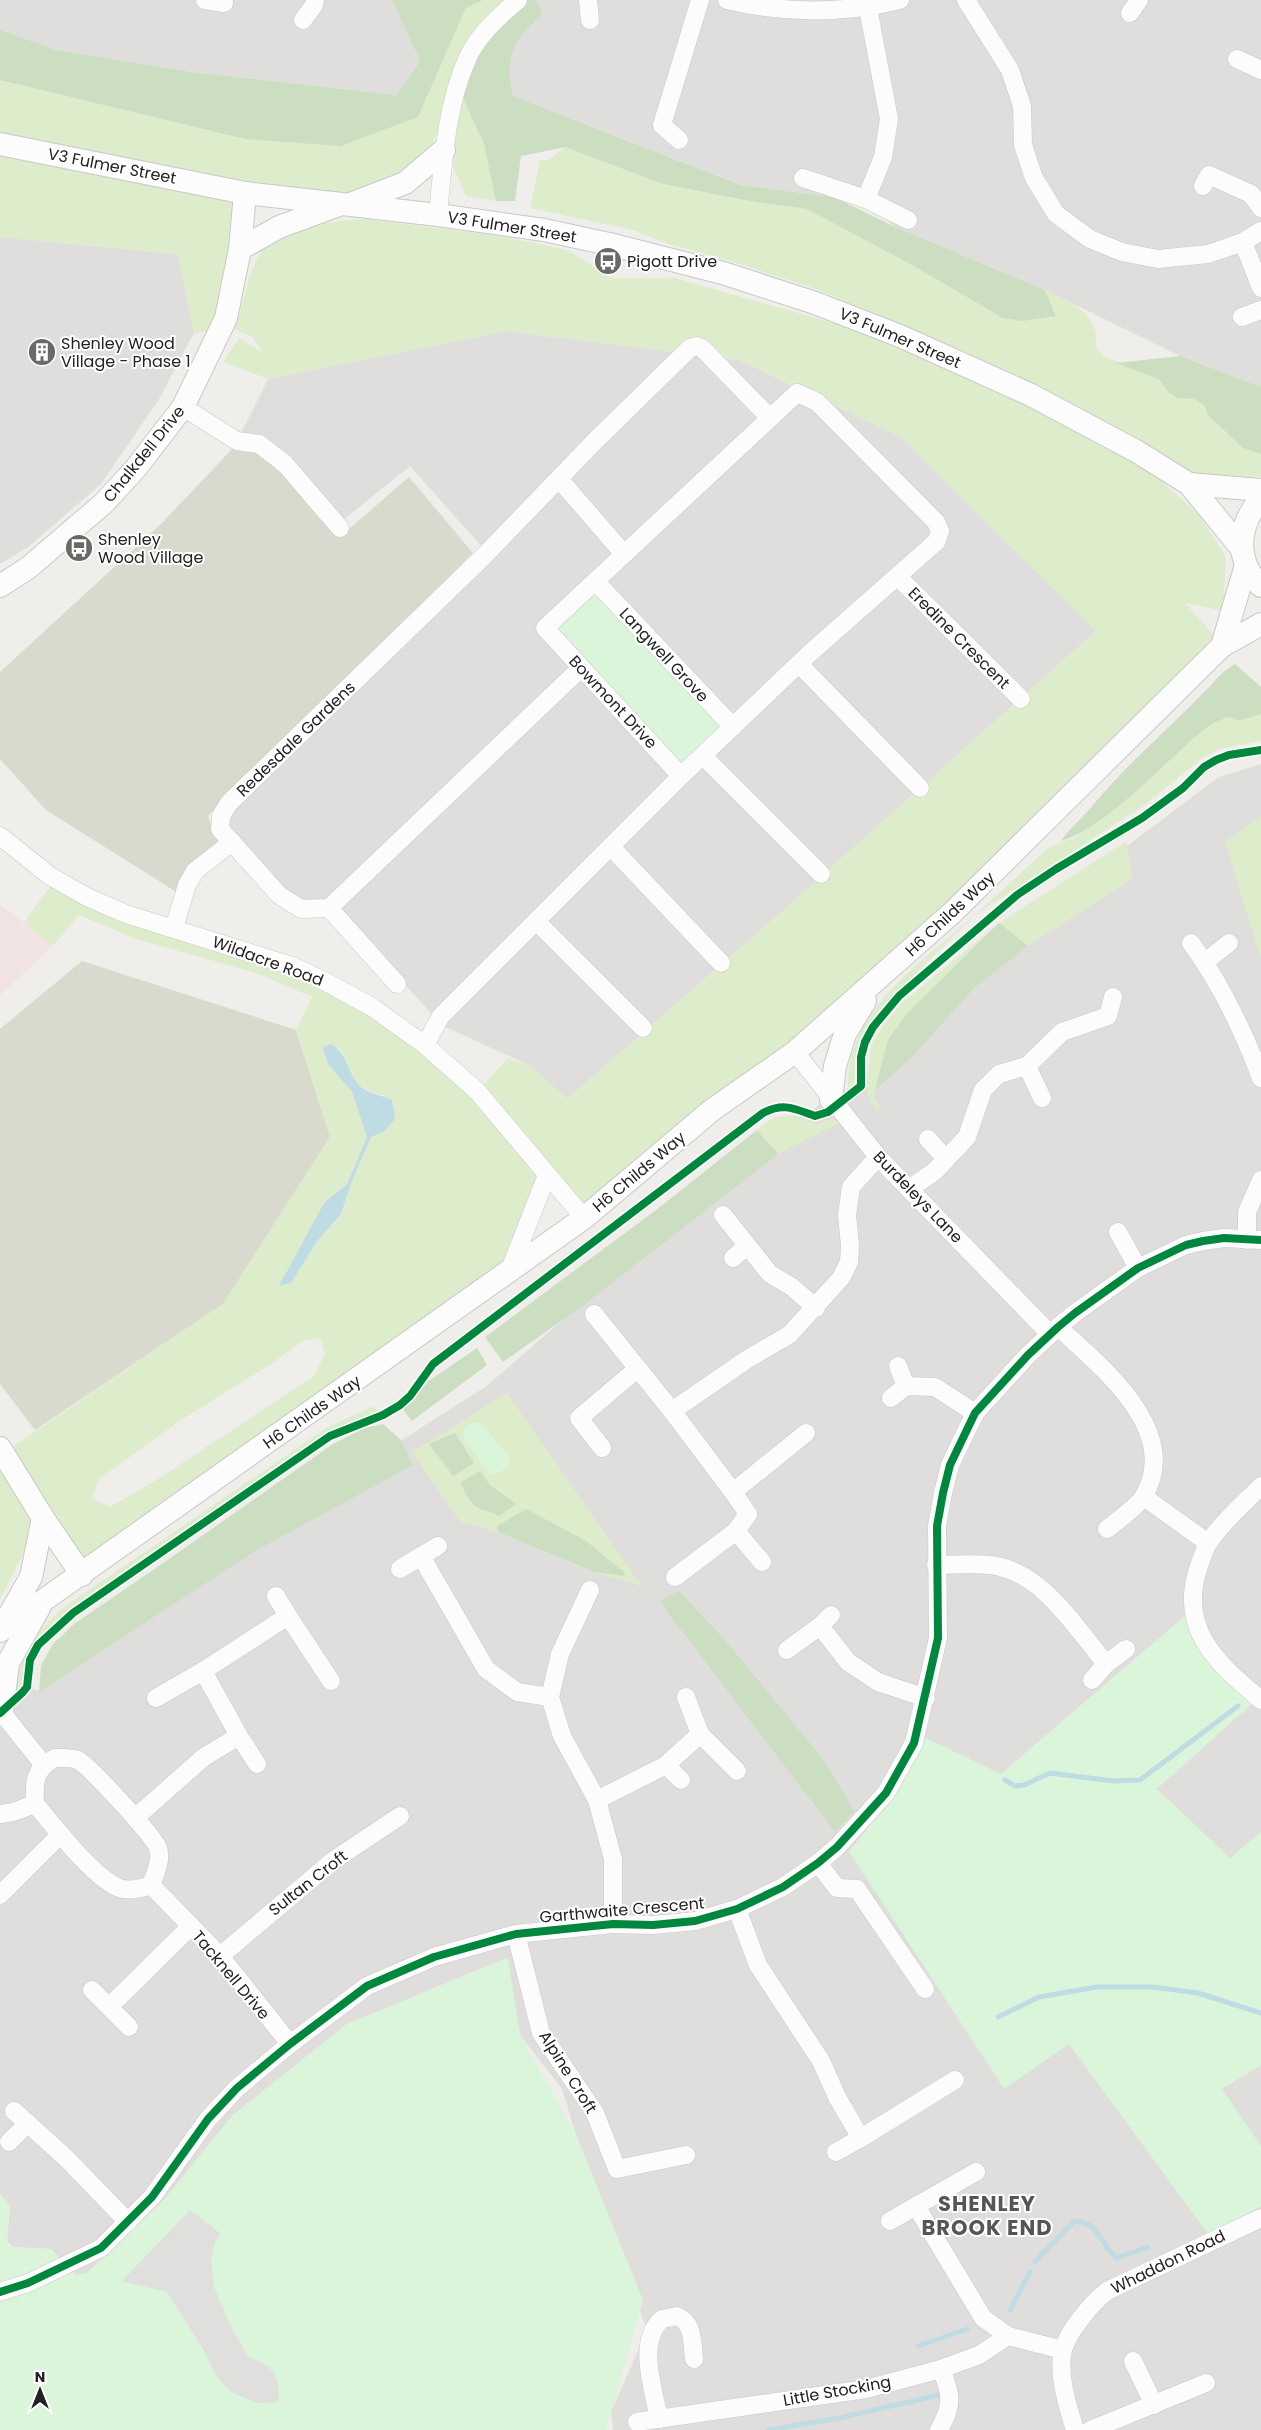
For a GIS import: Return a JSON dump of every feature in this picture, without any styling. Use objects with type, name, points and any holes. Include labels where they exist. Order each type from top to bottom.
[{"type":"street","points":[[204,0],[224,3]]},
{"type":"street","points":[[438,215],[444,150],[456,92],[468,57],[488,28],[518,0]]},
{"type":"street","points":[[588,0],[590,20]]},
{"type":"street","points":[[679,140],[662,125],[700,0]]},
{"type":"street","points":[[727,0],[840,11],[868,8],[900,0]]},
{"type":"street","points":[[966,0],[1010,70],[1022,106],[1023,145],[1034,178],[1056,214],[1090,239],[1122,252],[1158,259],[1208,254],[1243,242],[1261,231]]},
{"type":"street","points":[[303,20],[319,5]]},
{"type":"street","points":[[866,198],[883,157],[889,119],[868,8]]},
{"type":"street","points":[[1237,59],[1260,66]]},
{"type":"street","name":"V3 Fulmer Street","points":[[0,144],[246,192],[484,220],[544,230],[609,244],[723,273],[815,303],[900,336],[1032,395],[1136,452],[1189,484],[1244,557],[1261,586]]},
{"type":"street","points":[[240,249],[279,227],[405,183],[444,150]]},
{"type":"street","points":[[1203,186],[1209,175],[1251,194],[1261,208]]},
{"type":"street","points":[[803,178],[866,198],[908,220]]},
{"type":"street","name":"Chalkdell Drive","points":[[0,586],[28,568],[104,503],[136,468],[182,407],[226,318],[240,249],[246,192]]},
{"type":"street","points":[[1243,242],[1261,288]]},
{"type":"street","points":[[1242,317],[1261,310]]},
{"type":"street","points":[[596,582],[769,418],[697,346],[690,348],[559,479],[624,554]]},
{"type":"street","name":"Eredine Crescent","points":[[425,1045],[441,1016],[681,776],[799,664],[938,542],[940,531],[936,522],[817,402],[797,393],[769,418]]},
{"type":"street","points":[[182,407],[237,441],[259,444],[285,464],[340,528]]},
{"type":"street","name":"Redesdale Gardens","points":[[329,908],[301,909],[279,895],[220,829],[221,816],[229,803],[484,556],[559,479]]},
{"type":"street","name":"V3 Fulmer Street","points":[[1189,484],[1261,490]]},
{"type":"street","name":"H6 Childs Way","points":[[1222,646],[1244,557],[1242,535],[1245,521],[1261,499]]},
{"type":"street","name":"Eredine Crescent","points":[[898,577],[1021,699]]},
{"type":"street","name":"Bowmont Drive","points":[[596,582],[545,628],[681,776]]},
{"type":"street","name":"Langwell Grove","points":[[596,582],[733,728]]},
{"type":"street","name":"H6 Childs Way","points":[[0,1631],[82,1575],[584,1218],[712,1110],[795,1052],[878,981],[954,912],[1222,646],[1261,624]]},
{"type":"street","points":[[799,664],[920,788]]},
{"type":"street","points":[[397,984],[329,908],[581,668]]},
{"type":"street","points":[[703,756],[821,874]]},
{"type":"street","name":"Wildacre Road","points":[[0,836],[50,876],[87,897],[126,914],[292,966],[372,1007],[425,1045],[477,1091],[584,1218]]},
{"type":"street","points":[[174,928],[187,886],[196,870],[232,842]]},
{"type":"street","points":[[611,847],[721,963]]},
{"type":"street","points":[[536,921],[643,1028]]},
{"type":"street","points":[[1191,943],[1205,962],[1243,1031],[1261,1078]]},
{"type":"street","points":[[1205,962],[1229,943]]},
{"type":"street","points":[[831,1100],[835,1066],[844,1034],[878,981]]},
{"type":"street","points":[[909,1189],[946,1159],[966,1137],[983,1090],[999,1074],[1027,1066],[1062,1032],[1108,1016],[1112,997]]},
{"type":"street","name":"Burdeleys Lane","points":[[795,1052],[831,1100],[878,1157],[909,1189],[1054,1331],[1126,1392],[1154,1442],[1154,1468],[1144,1497]]},
{"type":"street","points":[[1027,1066],[1042,1098]]},
{"type":"street","points":[[928,1139],[946,1159]]},
{"type":"street","points":[[672,1411],[746,1360],[789,1335],[816,1308],[840,1278],[849,1262],[850,1245],[847,1215],[851,1186],[878,1157]]},
{"type":"street","points":[[509,1272],[547,1174]]},
{"type":"street","points":[[1254,1240],[1247,1212],[1261,1180]]},
{"type":"street","points":[[722,1215],[770,1274],[792,1287],[816,1308]]},
{"type":"street","points":[[1118,1232],[1138,1268]]},
{"type":"street","name":"Garthwaite Crescent","points":[[0,2292],[28,2283],[101,2248],[152,2197],[208,2119],[237,2088],[290,2044],[368,1986],[434,1957],[516,1934],[613,1924],[653,1925],[695,1921],[737,1909],[783,1887],[818,1863],[837,1846],[886,1793],[914,1743],[926,1698],[938,1638],[937,1526],[943,1493],[950,1465],[975,1412],[1054,1331],[1075,1313],[1138,1268],[1186,1245],[1203,1241],[1254,1240]]},
{"type":"street","points":[[733,1258],[746,1246]]},
{"type":"street","points":[[594,1314],[672,1411],[748,1514],[736,1530],[675,1577]]},
{"type":"street","points":[[898,1366],[906,1386]]},
{"type":"street","points":[[602,1448],[579,1418],[637,1369]]},
{"type":"street","points":[[891,1398],[906,1386],[935,1387],[975,1412]]},
{"type":"street","points":[[733,1492],[806,1433]]},
{"type":"street","points":[[0,1448],[43,1518],[82,1575]]},
{"type":"street","points":[[1261,1486],[1208,1542],[1195,1580],[1192,1609],[1200,1637],[1235,1678],[1261,1700]]},
{"type":"street","points":[[1108,1530],[1144,1497],[1208,1542]]},
{"type":"street","points":[[0,1631],[31,1577],[43,1518]]},
{"type":"street","points":[[736,1530],[762,1562]]},
{"type":"street","points":[[400,1569],[438,1546]]},
{"type":"street","points":[[420,1556],[486,1669],[517,1692],[550,1697]]},
{"type":"street","points":[[936,1564],[991,1565],[1023,1575],[1050,1598],[1106,1664]]},
{"type":"street","points":[[590,1590],[560,1654],[550,1697],[562,1736],[597,1800],[613,1859],[613,1924]]},
{"type":"street","points":[[276,1596],[331,1681]]},
{"type":"street","points":[[42,1603],[8,1663],[1,1711],[43,1764]]},
{"type":"street","points":[[156,1698],[288,1616]]},
{"type":"street","points":[[787,1650],[825,1620],[848,1662],[878,1682],[926,1698]]},
{"type":"street","points":[[1092,1680],[1106,1664],[1126,1649]]},
{"type":"street","points":[[202,1671],[257,1764]]},
{"type":"street","points":[[686,1697],[700,1734],[737,1771]]},
{"type":"street","points":[[597,1800],[666,1765],[700,1734]]},
{"type":"street","points":[[135,1818],[204,1757],[240,1736]]},
{"type":"street","points":[[55,1758],[76,1759],[88,1767],[135,1818],[158,1848],[159,1866],[151,1885],[138,1890],[118,1888],[101,1877],[35,1804],[34,1782],[43,1764],[55,1758]]},
{"type":"street","points":[[666,1765],[681,1780]]},
{"type":"street","points":[[0,1814],[13,1812],[35,1804]]},
{"type":"street","name":"Sultan Croft","points":[[220,1956],[334,1860],[400,1816]]},
{"type":"street","points":[[0,1895],[61,1834]]},
{"type":"street","points":[[818,1863],[837,1888],[858,1889],[925,1989]]},
{"type":"street","name":"Tacknell Drive","points":[[151,1885],[220,1956],[290,2044]]},
{"type":"street","points":[[737,1909],[758,1965],[821,2061],[838,2099],[861,2138]]},
{"type":"street","points":[[110,2006],[191,1926]]},
{"type":"street","name":"Alpine Croft","points":[[516,1934],[541,2032],[595,2112],[617,2169],[686,2155]]},
{"type":"street","points":[[92,1990],[129,2027]]},
{"type":"street","points":[[836,2152],[955,2080]]},
{"type":"street","points":[[14,2111],[66,2158],[128,2222]]},
{"type":"street","points":[[9,2142],[28,2123]]},
{"type":"street","points":[[890,2221],[976,2172]]},
{"type":"street","points":[[916,2206],[983,2318],[1008,2336],[1063,2350]]},
{"type":"street","name":"Whaddon Road","points":[[1076,2430],[1063,2391],[1063,2350],[1084,2313],[1107,2291],[1261,2218]]},
{"type":"street","points":[[659,2419],[648,2353],[655,2327],[662,2319],[677,2316],[687,2322],[694,2359]]},
{"type":"street","name":"Little Stocking","points":[[637,2422],[866,2388],[941,2369],[979,2355],[1008,2336]]},
{"type":"street","points":[[1133,2361],[1154,2405]]},
{"type":"street","points":[[939,2430],[946,2418],[950,2400],[948,2386],[941,2369]]},
{"type":"street","points":[[1090,2430],[1206,2383]]},
{"type":"shaded area","points":[[0,0],[392,0],[420,61],[396,95],[192,72],[56,50],[0,31]]},
{"type":"shaded area","points":[[536,0],[1261,0],[1261,387],[1180,356],[1045,290],[893,226],[866,199],[834,197],[742,185],[513,96],[509,78],[509,58],[515,42],[543,14]]},
{"type":"shaded area","name":"Shenley Wood Village","points":[[0,237],[178,254],[194,333],[159,399],[101,484],[28,547],[0,564]]},
{"type":"shaded area","points":[[507,331],[739,360],[901,437],[1096,631],[778,915],[567,1099],[531,1066],[443,1026],[329,902],[303,904],[282,894],[225,828],[231,807],[490,556],[410,466],[342,521],[239,437],[268,379]]},
{"type":"shaded area","points":[[234,447],[255,449],[282,470],[341,536],[409,477],[473,553],[208,816],[218,842],[178,893],[46,810],[0,759],[0,672],[160,525]]},
{"type":"shaded area","points":[[1261,764],[1261,2430],[613,2430],[611,2412],[647,2330],[575,2132],[562,2089],[520,2035],[507,1958],[347,2024],[232,2116],[163,2201],[87,2273],[76,2275],[51,2249],[13,2247],[7,2241],[10,2206],[0,2194],[0,1713],[27,1687],[39,1691],[263,1529],[488,1385],[785,1126],[880,1069],[1001,941],[1219,777]]},
{"type":"shaded area","points":[[0,904],[53,946],[0,995]]},
{"type":"shaded area","points":[[82,961],[296,1030],[330,1137],[223,1304],[35,1430],[0,1384],[0,1029]]},
{"type":"shaded area","points":[[190,2210],[221,2234],[215,2242],[211,2259],[214,2287],[230,2325],[248,2356],[268,2366],[274,2373],[278,2383],[279,2402],[257,2403],[231,2392],[214,2373],[205,2352],[167,2292],[122,2281]]},
{"type":"green space","points":[[392,0],[483,0],[466,8],[418,117],[341,146],[245,139],[0,80],[0,30],[56,50],[192,72],[396,95],[420,61]]},
{"type":"green space","points":[[483,0],[518,0],[460,92],[484,144],[496,201],[466,196],[453,166],[453,128],[440,126],[428,155],[405,183],[350,204],[246,193],[219,330],[194,333],[178,254],[0,237],[0,80],[245,139],[418,117],[466,8]]},
{"type":"green space","points":[[518,0],[536,0],[543,14],[524,32],[513,50],[510,82],[513,96],[741,185],[834,197],[893,226],[1045,290],[1056,316],[1022,321],[1003,318],[910,264],[807,209],[750,201],[663,184],[565,147],[521,156],[515,201],[496,201],[484,144],[460,92],[468,57]]},
{"type":"green space","points":[[565,147],[663,184],[750,201],[807,209],[910,264],[1003,318],[1056,315],[1045,290],[1074,305],[1088,317],[1096,335],[1096,347],[1103,356],[1160,379],[1169,393],[1178,398],[1194,399],[1204,405],[1208,415],[1243,448],[1261,454],[1261,477],[1230,479],[1192,475],[1045,392],[963,351],[816,289],[727,260],[669,244],[633,230],[530,208],[540,160],[549,160]]},
{"type":"green space","points":[[363,219],[501,236],[567,250],[612,278],[675,278],[836,324],[950,368],[1033,407],[1154,474],[1200,516],[1226,557],[1223,611],[1185,603],[1214,635],[1093,775],[953,912],[584,1218],[548,1175],[509,1272],[82,1575],[42,1518],[0,1599],[0,1455],[223,1304],[330,1137],[296,1030],[312,997],[256,973],[136,939],[79,915],[53,946],[24,923],[55,879],[326,982],[478,1091],[508,1058],[531,1066],[567,1099],[778,915],[1096,631],[901,437],[739,360],[507,331],[268,379],[223,362],[239,338],[263,353],[252,337],[233,328],[240,312],[255,263],[263,250],[274,240],[302,227]],"holes":[[[336,1046],[342,1053],[347,1067],[357,1083],[371,1092],[383,1095],[395,1119],[385,1131],[371,1137],[350,1186],[341,1214],[318,1240],[291,1283],[280,1285],[324,1203],[347,1184],[367,1136],[352,1092],[328,1064]],[[321,1338],[325,1354],[314,1376],[155,1481],[110,1507],[92,1498],[99,1479],[181,1420],[274,1362],[304,1340]]]},
{"type":"green space","points":[[1180,356],[1261,387],[1261,454],[1243,448],[1208,415],[1204,405],[1194,399],[1178,398],[1169,393],[1159,379],[1116,363]]},
{"type":"green space","points":[[595,588],[728,727],[681,770],[550,627]]},
{"type":"green space","points":[[1235,664],[1261,687],[1261,714],[1238,721],[1230,717],[1209,726],[1108,815],[1076,835],[1061,841],[1109,786],[1222,673]]},
{"type":"green space","points":[[1261,714],[1261,741],[1219,749],[1201,759],[1143,806],[975,915],[879,1010],[866,1029],[857,1049],[855,1080],[848,1088],[850,1061],[859,1036],[872,1013],[909,972],[1049,847],[1074,838],[1101,819],[1198,734],[1219,719]]},
{"type":"green space","points":[[1261,816],[1261,959],[1225,842]]},
{"type":"green space","points":[[1127,841],[1132,879],[1028,946],[999,924],[908,1012],[880,1069],[874,1098],[880,1106],[878,1110],[871,1103],[866,1089],[871,1045],[884,1024],[902,1003],[999,923]]},
{"type":"green space","points":[[999,923],[1028,946],[975,987],[912,1057],[875,1090],[888,1040],[908,1012]]},
{"type":"green space","points":[[794,1115],[816,1124],[834,1119],[838,1124],[778,1154],[757,1130],[774,1117]]},
{"type":"green space","points":[[757,1130],[778,1154],[581,1307],[503,1362],[485,1337],[656,1210]]},
{"type":"green space","points":[[477,1348],[487,1365],[412,1421],[402,1408],[412,1402],[423,1385]]},
{"type":"green space","points":[[507,1393],[643,1588],[592,1571],[494,1531],[460,1522],[412,1452]]},
{"type":"green space","points":[[374,1406],[378,1412],[326,1436],[64,1613],[44,1633],[25,1664],[24,1689],[15,1695],[20,1667],[31,1644],[38,1633],[67,1605],[328,1427]]},
{"type":"green space","points":[[477,1422],[482,1424],[508,1455],[510,1462],[499,1473],[490,1474],[465,1442],[463,1429]]},
{"type":"green space","points":[[383,1424],[401,1440],[413,1465],[255,1551],[39,1692],[41,1666],[52,1645],[74,1624],[333,1444],[365,1428]]},
{"type":"green space","points":[[455,1433],[474,1463],[453,1476],[429,1444]]},
{"type":"green space","points":[[480,1471],[490,1485],[516,1504],[499,1516],[473,1505],[460,1483]]},
{"type":"green space","points":[[526,1509],[586,1541],[625,1573],[623,1576],[595,1572],[498,1532],[497,1526]]},
{"type":"green space","points":[[679,1591],[725,1640],[826,1763],[854,1811],[835,1832],[668,1613],[661,1600]]},
{"type":"green space","points":[[1186,1615],[1255,1701],[1157,1789],[1230,1858],[1261,1832],[1261,2065],[1222,2089],[1261,2146],[1261,2206],[1208,2234],[1069,2044],[1004,2089],[849,1851],[891,1797],[926,1738],[1001,1774]]},
{"type":"green space","points":[[508,1958],[520,2035],[575,2132],[643,2300],[606,2430],[0,2430],[0,2194],[10,2206],[7,2241],[13,2247],[51,2249],[76,2275],[87,2273],[163,2201],[232,2116],[347,2024]]},
{"type":"water","points":[[330,1044],[344,1057],[359,1085],[392,1100],[395,1119],[385,1131],[371,1137],[350,1186],[341,1214],[318,1240],[291,1283],[279,1286],[324,1203],[347,1184],[367,1137],[352,1092],[328,1064],[323,1048]]},
{"type":"waterway","points":[[1005,1780],[1015,1786],[1024,1785],[1050,1773],[1113,1781],[1140,1780],[1238,1706]]},
{"type":"waterway","points":[[998,2017],[1039,1997],[1097,1987],[1152,1987],[1198,1993],[1261,2013]]},
{"type":"waterway","points":[[1035,2262],[1073,2222],[1082,2222],[1094,2229],[1111,2253],[1117,2258],[1148,2247]]},
{"type":"waterway","points":[[1010,2310],[1030,2272]]},
{"type":"waterway","points":[[918,2346],[967,2329]]},
{"type":"waterway","points":[[768,2430],[839,2418],[939,2395]]},
{"type":"cycle path","points":[[0,1713],[27,1687],[30,1660],[38,1645],[73,1613],[330,1436],[383,1415],[400,1405],[410,1396],[433,1364],[763,1113],[783,1107],[815,1116],[828,1112],[861,1086],[861,1057],[865,1042],[873,1027],[899,996],[1017,895],[1056,869],[1142,818],[1183,788],[1204,767],[1229,755],[1261,750]]},
{"type":"cycle path","points":[[0,2292],[28,2283],[101,2248],[152,2197],[208,2119],[237,2088],[290,2044],[367,1986],[434,1957],[516,1934],[613,1924],[653,1925],[695,1921],[737,1909],[783,1887],[818,1863],[837,1847],[886,1793],[914,1743],[938,1638],[937,1526],[943,1493],[950,1465],[975,1413],[1028,1355],[1058,1327],[1138,1268],[1186,1245],[1203,1241],[1224,1238],[1261,1240]]},
{"type":"place","name":"Pigott Drive","points":[[608,261]]},
{"type":"place","name":"Shenley Wood Village - Phase 1","points":[[42,352]]},
{"type":"place","name":"Shenley Wood Village","points":[[79,548]]},
{"type":"district","name":"SHENLEY BROOK END","points":[[987,2215]]}]
